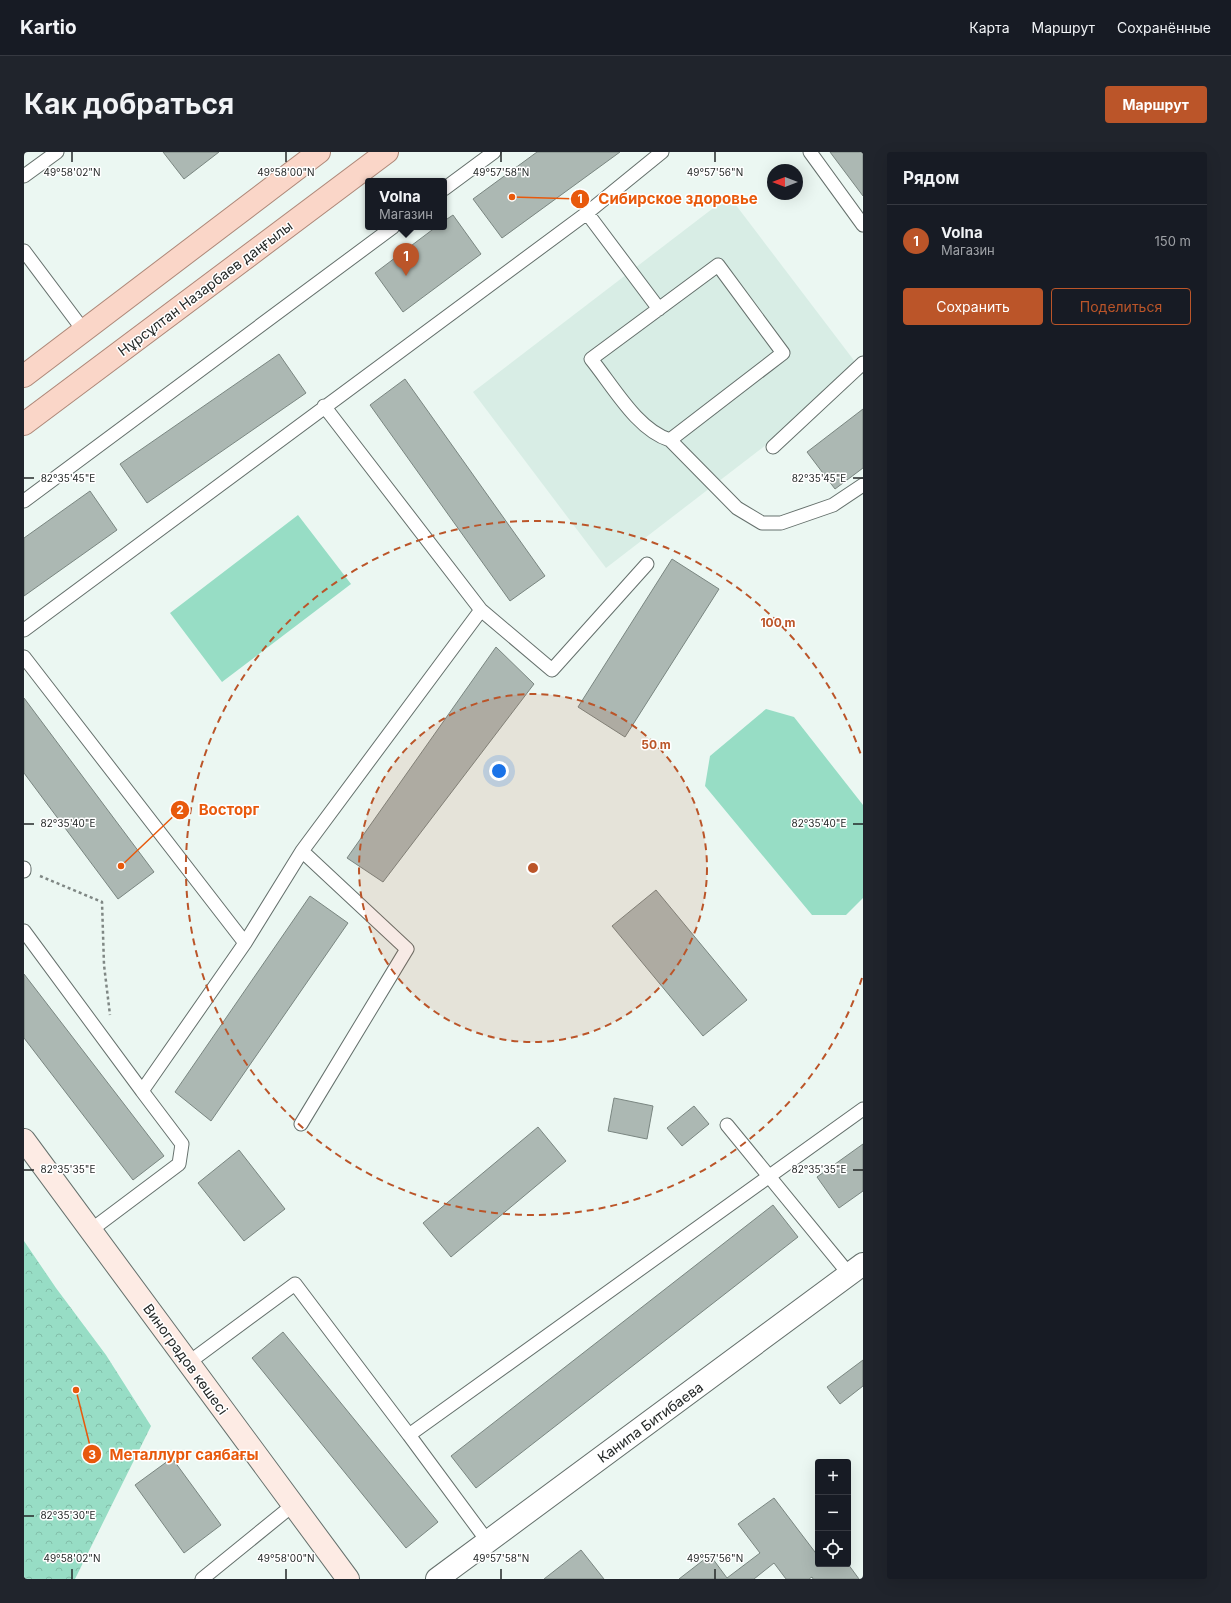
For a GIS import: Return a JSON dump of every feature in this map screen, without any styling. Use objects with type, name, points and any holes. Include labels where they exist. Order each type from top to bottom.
[{"type":"main road","points":[[24,376],[319,152]]},
{"type":"main road","name":"Нұрсұлтан Назарбаев даңғылы","points":[[24,424],[386,152]]},
{"type":"main road","name":"Виноградов көшесі","points":[[24,1140],[348,1579]]},
{"type":"street","name":"Канипа Битибаева","points":[[437,1579],[856,1269]]},
{"type":"lane","points":[[24,176],[57,152]]},
{"type":"lane","points":[[447,187],[494,152]]},
{"type":"lane","points":[[24,630],[324,406],[587,213],[662,152]]},
{"type":"lane","points":[[810,152],[863,225]]},
{"type":"lane","points":[[587,213],[659,309]]},
{"type":"lane","points":[[24,501],[389,230]]},
{"type":"lane","points":[[24,251],[84,331]]},
{"type":"lane","points":[[670,440],[783,353],[718,265],[592,359],[640,422],[655,435],[670,440],[737,508],[762,523],[781,523],[834,505],[863,485]]},
{"type":"lane","points":[[773,447],[863,363]]},
{"type":"lane","points":[[324,406],[481,610],[552,670],[647,564]]},
{"type":"lane","points":[[142,1092],[245,943],[302,851],[481,610]]},
{"type":"lane","points":[[24,658],[245,943]]},
{"type":"lane","points":[[301,1124],[407,949],[302,851]]},
{"type":"lane","points":[[24,932],[182,1144],[179,1164],[91,1230]]},
{"type":"lane","points":[[409,1435],[863,1109]]},
{"type":"lane","points":[[727,1125],[770,1177],[856,1269]]},
{"type":"lane","points":[[188,1363],[295,1284],[488,1542]]},
{"type":"lane","points":[[202,1579],[293,1505]]},
{"type":"path","points":[[24,870],[102,902],[104,965],[113,1052]]},
{"type":"shaded area","points":[[729,196],[862,371],[606,568],[473,392]]},
{"type":"green space","points":[[298,515],[351,584],[222,682],[170,613]]},
{"type":"green space","points":[[766,709],[794,717],[863,805],[863,898],[846,915],[812,915],[705,786],[710,756]]},
{"type":"green space","points":[[24,1241],[56,1288],[106,1355],[151,1426],[75,1579],[24,1579]]},
{"type":"building","points":[[163,152],[219,152],[184,179]]},
{"type":"building","points":[[537,152],[620,152],[502,238],[473,199]]},
{"type":"building","points":[[830,152],[863,152],[863,196]]},
{"type":"building","points":[[453,215],[481,254],[403,312],[375,273],[432,230],[447,230],[447,219]]},
{"type":"building","points":[[279,354],[306,393],[147,503],[120,464]]},
{"type":"building","points":[[405,379],[545,576],[510,601],[370,405]]},
{"type":"building","points":[[863,409],[863,468],[835,489],[807,452]]},
{"type":"building","points":[[90,491],[117,530],[24,596],[24,538]]},
{"type":"building","points":[[672,559],[719,589],[625,737],[578,707]]},
{"type":"building","points":[[496,647],[534,684],[383,882],[347,858]]},
{"type":"building","points":[[24,698],[154,872],[118,899],[24,773]]},
{"type":"building","points":[[656,890],[747,1000],[703,1036],[612,926]]},
{"type":"building","points":[[310,896],[348,923],[211,1121],[175,1092]]},
{"type":"building","points":[[24,974],[164,1156],[133,1180],[24,1038]]},
{"type":"building","points":[[614,1098],[653,1106],[647,1139],[608,1131]]},
{"type":"building","points":[[694,1106],[709,1124],[682,1146],[667,1128]]},
{"type":"building","points":[[538,1127],[566,1161],[451,1257],[423,1223]]},
{"type":"building","points":[[863,1144],[863,1191],[839,1208],[817,1177]]},
{"type":"building","points":[[239,1150],[285,1209],[244,1241],[198,1183]]},
{"type":"building","points":[[773,1205],[798,1237],[476,1488],[451,1456]]},
{"type":"building","points":[[283,1332],[438,1522],[406,1548],[252,1358]]},
{"type":"building","points":[[863,1360],[863,1386],[840,1404],[827,1387]]},
{"type":"building","points":[[172,1458],[221,1525],[184,1553],[135,1485]]},
{"type":"building","points":[[774,1498],[815,1552],[815,1567],[850,1567],[859,1579],[813,1579],[812,1577],[809,1579],[786,1579],[774,1563],[754,1579],[679,1579],[710,1555],[727,1578],[760,1553],[738,1524]]},
{"type":"building","points":[[581,1550],[604,1579],[544,1579]]},
{"type":"place","name":"Сибирское здоровье","points":[[512,197]]},
{"type":"place","name":"Volna","points":[[406,276]]},
{"type":"place","name":"Восторг","points":[[121,866]]},
{"type":"place","name":"Металлург саябағы","points":[[76,1390]]}]
